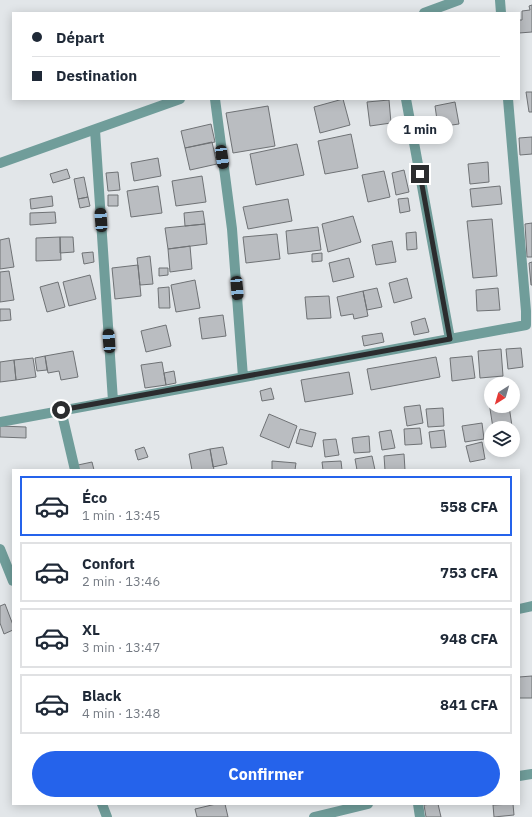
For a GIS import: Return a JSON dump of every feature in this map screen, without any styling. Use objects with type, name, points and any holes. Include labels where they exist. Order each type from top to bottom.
[{"type":"street","points":[[427,12],[460,0]]},
{"type":"street","points":[[500,0],[501,12]]},
{"type":"street","points":[[0,163],[177,100]]},
{"type":"street","points":[[215,100],[232,229],[244,377]]},
{"type":"street","points":[[406,100],[450,339]]},
{"type":"street","points":[[0,422],[526,325],[526,303],[508,100]]},
{"type":"street","points":[[95,130],[113,401]]},
{"type":"street","points":[[61,410],[75,469]]},
{"type":"street","points":[[0,549],[12,579]]},
{"type":"street","points":[[520,609],[532,606]]},
{"type":"street","points":[[520,776],[532,774]]},
{"type":"street","points":[[102,805],[107,817]]},
{"type":"street","points":[[314,817],[364,805]]},
{"type":"street","points":[[418,805],[420,817]]},
{"type":"building","points":[[532,5],[532,32],[520,33],[522,11],[530,10],[529,6]]},
{"type":"building","points":[[526,92],[532,92],[532,112],[529,112]]},
{"type":"building","points":[[343,100],[350,125],[320,133],[314,107]]},
{"type":"building","points":[[389,100],[391,123],[370,126],[367,102]]},
{"type":"building","points":[[455,102],[459,124],[438,127],[435,106]]},
{"type":"building","points":[[268,106],[275,146],[233,153],[226,113]]},
{"type":"building","points":[[211,124],[215,142],[185,148],[181,131]]},
{"type":"building","points":[[351,134],[358,168],[325,174],[318,141]]},
{"type":"building","points":[[532,137],[532,154],[520,155],[519,138]]},
{"type":"building","points":[[212,142],[217,164],[190,170],[185,148]]},
{"type":"building","points":[[297,144],[304,175],[256,185],[250,154]]},
{"type":"building","points":[[158,158],[161,176],[134,181],[131,163]]},
{"type":"building","points":[[488,162],[489,182],[470,184],[468,164]]},
{"type":"building","points":[[67,169],[70,178],[53,183],[50,174]]},
{"type":"building","points":[[404,170],[409,192],[396,195],[392,173]]},
{"type":"building","points":[[384,171],[390,197],[368,202],[362,175]]},
{"type":"building","points":[[118,172],[120,190],[108,191],[106,173]]},
{"type":"building","points":[[202,176],[206,202],[176,206],[172,181]]},
{"type":"building","points":[[84,177],[88,197],[78,199],[74,179]]},
{"type":"building","points":[[158,186],[162,213],[131,217],[127,191]]},
{"type":"building","points":[[500,186],[502,204],[472,207],[470,189]]},
{"type":"building","points":[[108,195],[118,195],[118,206],[108,206]]},
{"type":"building","points":[[52,196],[53,206],[31,209],[30,199]]},
{"type":"building","points":[[88,197],[90,206],[80,208],[78,199]]},
{"type":"building","points":[[408,198],[410,211],[400,213],[398,199]]},
{"type":"building","points":[[288,199],[292,221],[248,229],[243,207]]},
{"type":"building","points":[[203,211],[205,224],[185,226],[184,213]]},
{"type":"building","points":[[55,212],[56,223],[30,225],[30,213]]},
{"type":"building","points":[[353,216],[361,242],[328,252],[322,224]]},
{"type":"building","points":[[492,219],[497,276],[473,278],[467,221]]},
{"type":"building","points":[[532,223],[532,257],[527,257],[525,224]]},
{"type":"building","points":[[205,224],[207,244],[168,249],[165,228]]},
{"type":"building","points":[[318,227],[321,250],[288,254],[286,231]]},
{"type":"building","points":[[416,232],[417,249],[407,250],[406,233]]},
{"type":"building","points":[[277,234],[280,259],[246,263],[243,237]]},
{"type":"building","points":[[60,237],[73,237],[74,252],[60,253]]},
{"type":"building","points":[[60,237],[61,260],[36,261],[36,238]]},
{"type":"building","points":[[9,238],[14,267],[0,269],[0,240]]},
{"type":"building","points":[[392,241],[396,262],[376,265],[372,245]]},
{"type":"building","points":[[190,246],[192,269],[170,272],[168,249]]},
{"type":"building","points":[[93,252],[94,262],[84,264],[82,253]]},
{"type":"building","points":[[322,253],[322,261],[312,262],[312,254]]},
{"type":"building","points":[[150,256],[153,284],[140,285],[137,258]]},
{"type":"building","points":[[349,258],[354,277],[333,282],[329,263]]},
{"type":"building","points":[[532,262],[532,285],[531,285],[529,263]]},
{"type":"building","points":[[138,265],[141,296],[115,299],[112,268]]},
{"type":"building","points":[[159,268],[168,268],[168,275],[159,276]]},
{"type":"building","points":[[9,271],[14,300],[0,302],[0,272]]},
{"type":"building","points":[[90,275],[96,299],[69,306],[63,282]]},
{"type":"building","points":[[407,278],[412,298],[394,303],[389,283]]},
{"type":"building","points":[[195,280],[200,308],[176,312],[171,285]]},
{"type":"building","points":[[58,282],[65,307],[47,312],[40,287]]},
{"type":"building","points":[[169,287],[170,308],[159,308],[158,288]]},
{"type":"building","points":[[377,288],[382,307],[367,310],[363,291]]},
{"type":"building","points":[[498,288],[500,310],[477,311],[476,290]]},
{"type":"building","points":[[363,291],[368,316],[354,319],[353,314],[341,316],[337,297]]},
{"type":"building","points":[[329,296],[331,318],[307,319],[305,297]]},
{"type":"building","points":[[0,309],[10,309],[11,320],[0,321]]},
{"type":"building","points":[[223,315],[226,336],[202,339],[199,318]]},
{"type":"building","points":[[425,318],[429,332],[414,335],[411,322]]},
{"type":"building","points":[[166,325],[171,346],[146,352],[141,331]]},
{"type":"building","points":[[382,333],[384,342],[364,346],[362,336]]},
{"type":"building","points":[[521,348],[523,367],[508,369],[506,349]]},
{"type":"building","points":[[501,349],[503,376],[480,378],[478,351]]},
{"type":"building","points":[[73,351],[78,377],[61,380],[59,371],[48,373],[45,356]]},
{"type":"building","points":[[45,356],[47,370],[37,371],[35,358]]},
{"type":"building","points":[[472,356],[475,378],[452,381],[450,358]]},
{"type":"building","points":[[436,357],[440,377],[371,390],[367,369]]},
{"type":"building","points":[[33,358],[36,377],[16,380],[14,360]]},
{"type":"building","points":[[14,360],[16,380],[0,382],[0,362]]},
{"type":"building","points":[[162,362],[166,385],[145,388],[141,365]]},
{"type":"building","points":[[174,371],[176,383],[166,385],[164,373]]},
{"type":"building","points":[[349,372],[353,394],[305,402],[301,380]]},
{"type":"building","points":[[271,388],[274,399],[262,401],[260,391]]},
{"type":"building","points":[[420,405],[423,423],[407,426],[404,407]]},
{"type":"building","points":[[443,408],[444,426],[428,427],[426,409]]},
{"type":"building","points":[[491,413],[510,413],[511,421],[492,421]]},
{"type":"building","points":[[269,414],[297,426],[289,448],[260,436]]},
{"type":"building","points":[[482,423],[484,439],[465,442],[462,426]]},
{"type":"building","points":[[0,426],[26,427],[26,438],[0,437]]},
{"type":"building","points":[[420,428],[422,444],[405,445],[404,429]]},
{"type":"building","points":[[300,429],[316,433],[312,447],[296,443]]},
{"type":"building","points":[[391,430],[395,448],[382,450],[379,432]]},
{"type":"building","points":[[444,430],[446,447],[431,448],[429,432]]},
{"type":"building","points":[[369,436],[370,452],[354,453],[352,438]]},
{"type":"building","points":[[336,439],[339,455],[325,457],[323,440]]},
{"type":"building","points":[[482,442],[485,459],[470,462],[466,446]]},
{"type":"building","points":[[144,447],[148,457],[138,460],[135,450]]},
{"type":"building","points":[[223,447],[227,464],[213,467],[210,449]]},
{"type":"building","points":[[210,449],[214,469],[192,469],[189,454]]},
{"type":"building","points":[[404,454],[405,469],[385,469],[384,456]]},
{"type":"building","points":[[372,456],[375,469],[357,469],[355,459]]},
{"type":"building","points":[[272,461],[296,463],[295,469],[272,469]]},
{"type":"building","points":[[341,461],[342,469],[323,469],[322,462]]},
{"type":"building","points":[[92,462],[94,469],[79,469],[78,465]]},
{"type":"building","points":[[5,604],[12,622],[12,630],[4,634],[0,623],[0,606]]},
{"type":"building","points":[[532,676],[532,698],[520,698],[520,677]]},
{"type":"building","points":[[212,805],[225,805],[228,817],[197,817],[195,809]]},
{"type":"building","points":[[424,805],[438,805],[441,817],[426,817]]},
{"type":"building","points":[[493,805],[513,805],[514,815],[494,817]]},
{"type":"route","points":[[61,410],[450,339],[420,174]]}]
